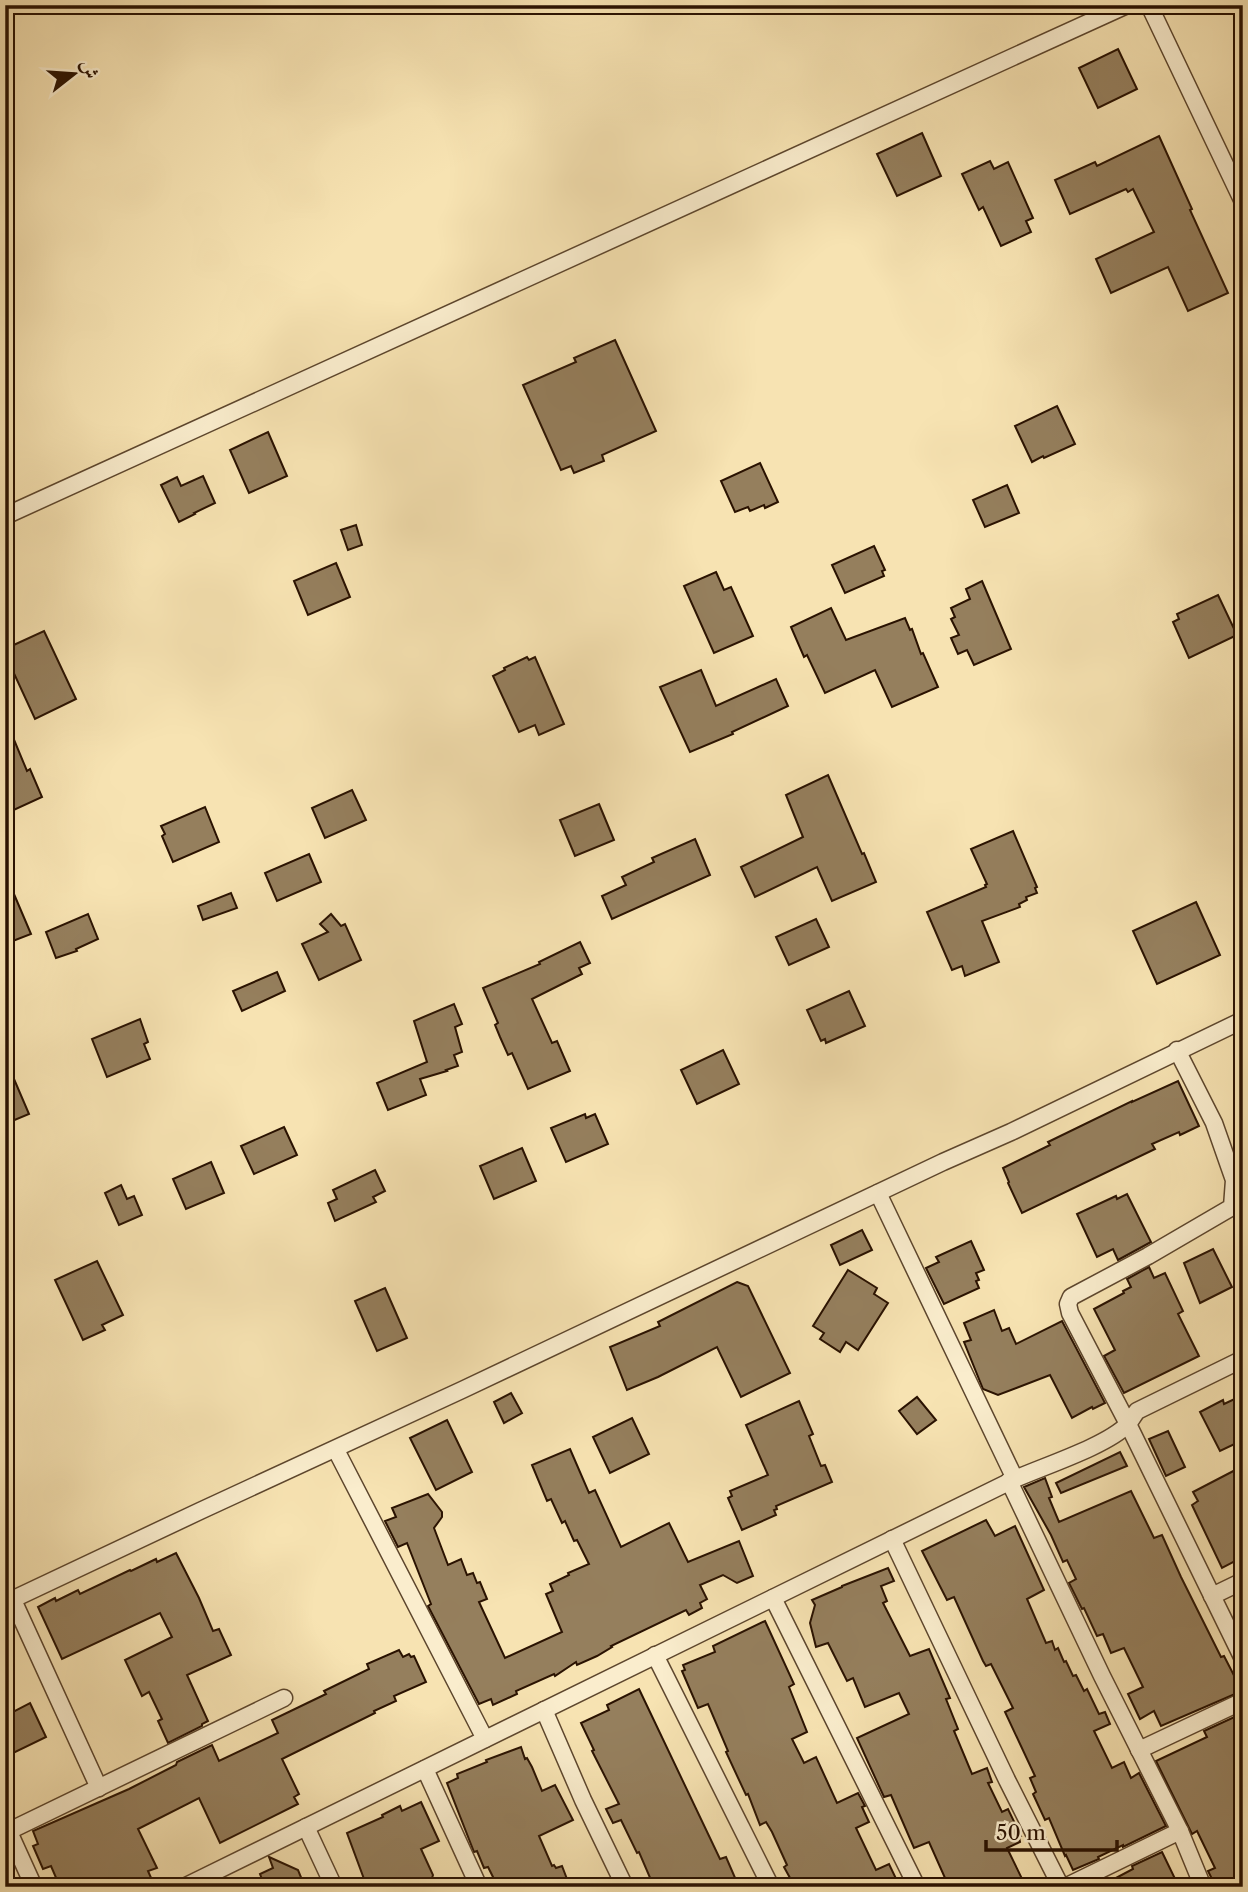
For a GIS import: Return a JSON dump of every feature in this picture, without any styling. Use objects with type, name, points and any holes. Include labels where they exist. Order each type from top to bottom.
[{"type":"street","points":[[5,516],[1127,5]]},
{"type":"street","points":[[1149,5],[1243,202]]},
{"type":"street","points":[[99,1788],[9,1602],[1011,1132],[1243,1020]]},
{"type":"street","points":[[1177,1050],[1238,1176],[1232,1207],[1071,1297],[1068,1304],[1070,1313],[1128,1424],[1243,1659]]},
{"type":"street","points":[[878,1193],[1139,1750],[1180,1831],[1203,1887]]},
{"type":"street","points":[[186,1886],[1012,1480],[1100,1444],[1128,1424],[1137,1410],[1243,1359]]},
{"type":"street","points":[[335,1450],[485,1739]]},
{"type":"street","points":[[892,1539],[1007,1780],[1063,1887],[1180,1831]]},
{"type":"street","points":[[1212,1596],[1243,1581]]},
{"type":"street","points":[[773,1598],[917,1887]]},
{"type":"street","points":[[655,1655],[771,1887]]},
{"type":"street","points":[[34,1887],[7,1827],[99,1788],[284,1698]]},
{"type":"street","points":[[1139,1750],[1243,1701]]},
{"type":"street","points":[[544,1710],[625,1887]]},
{"type":"street","points":[[425,1769],[479,1887]]},
{"type":"street","points":[[306,1827],[334,1887]]},
{"type":"building","points":[[1118,49],[1137,89],[1098,108],[1079,68]]},
{"type":"building","points":[[922,133],[941,176],[897,196],[877,154]]},
{"type":"building","points":[[1159,136],[1228,293],[1188,311],[1168,267],[1111,293],[1096,259],[1154,232],[1133,189],[1128,192],[1126,189],[1070,214],[1055,180],[1095,162],[1097,166]]},
{"type":"building","points":[[990,161],[994,169],[1008,162],[1033,218],[1026,221],[1031,232],[1001,246],[983,207],[979,210],[962,174]]},
{"type":"building","points":[[615,340],[656,431],[602,455],[604,461],[574,473],[571,466],[561,470],[523,385],[576,362],[574,358]]},
{"type":"building","points":[[1057,406],[1075,444],[1032,462],[1015,426]]},
{"type":"building","points":[[268,432],[287,476],[249,493],[230,450]]},
{"type":"building","points":[[760,463],[778,502],[765,508],[764,505],[750,511],[748,507],[735,512],[721,481]]},
{"type":"building","points":[[203,476],[215,503],[179,522],[161,485],[177,477],[181,486]]},
{"type":"building","points":[[1007,485],[1019,513],[985,527],[973,500]]},
{"type":"building","points":[[356,525],[362,545],[348,550],[341,530]]},
{"type":"building","points":[[874,546],[885,570],[882,571],[884,576],[845,593],[832,565]]},
{"type":"building","points":[[336,563],[350,597],[308,615],[294,581]]},
{"type":"building","points":[[716,572],[724,590],[731,587],[753,636],[714,653],[684,586]]},
{"type":"building","points":[[982,581],[1011,649],[974,665],[967,650],[958,654],[951,638],[959,635],[951,619],[955,617],[951,608],[970,599],[966,589]]},
{"type":"building","points":[[1218,595],[1237,635],[1189,658],[1173,622],[1179,619],[1177,614]]},
{"type":"building","points":[[831,608],[846,640],[905,618],[938,687],[892,707],[875,670],[825,693],[807,655],[804,657],[791,627]]},
{"type":"building","points":[[44,631],[76,699],[35,719],[5,649]]},
{"type":"building","points":[[527,657],[529,660],[535,657],[564,724],[539,735],[535,725],[519,732],[493,676]]},
{"type":"building","points":[[701,670],[716,706],[776,679],[788,706],[690,752],[660,687]]},
{"type":"building","points":[[5,718],[27,771],[30,769],[42,797],[5,814]]},
{"type":"building","points":[[828,775],[876,882],[832,901],[817,867],[755,897],[741,867],[803,837],[786,795]]},
{"type":"building","points":[[352,790],[366,820],[325,838],[312,808]]},
{"type":"building","points":[[599,804],[614,840],[575,856],[560,820]]},
{"type":"building","points":[[205,807],[219,842],[173,862],[162,836],[165,834],[161,826]]},
{"type":"building","points":[[1013,831],[1037,887],[1037,893],[1026,897],[1027,900],[1019,904],[1020,907],[982,921],[999,962],[965,976],[962,966],[952,970],[927,912],[986,887],[971,849]]},
{"type":"building","points":[[695,839],[710,875],[612,919],[602,896],[626,885],[622,877],[654,862],[652,858]]},
{"type":"building","points":[[309,854],[321,882],[277,901],[265,873]]},
{"type":"building","points":[[5,873],[31,934],[5,944]]},
{"type":"building","points":[[231,893],[237,908],[203,920],[198,906]]},
{"type":"building","points":[[1196,902],[1220,955],[1157,984],[1133,931]]},
{"type":"building","points":[[88,914],[98,939],[76,949],[77,951],[56,958],[46,932]]},
{"type":"building","points":[[331,914],[341,926],[345,924],[361,960],[319,980],[302,944],[328,932],[320,924]]},
{"type":"building","points":[[816,919],[829,947],[789,965],[776,937]]},
{"type":"building","points":[[580,942],[590,963],[579,968],[582,974],[532,999],[552,1043],[557,1041],[570,1071],[528,1089],[512,1053],[508,1055],[483,988],[540,964],[539,962]]},
{"type":"building","points":[[277,972],[285,991],[242,1011],[233,991]]},
{"type":"building","points":[[849,991],[865,1026],[826,1043],[825,1039],[821,1041],[807,1010]]},
{"type":"building","points":[[454,1004],[462,1024],[455,1027],[462,1052],[454,1055],[458,1066],[420,1079],[426,1095],[388,1110],[377,1083],[427,1062],[414,1021]]},
{"type":"building","points":[[140,1019],[148,1042],[144,1044],[150,1059],[107,1077],[92,1039]]},
{"type":"building","points":[[723,1050],[739,1084],[697,1104],[681,1070]]},
{"type":"building","points":[[5,1058],[29,1114],[5,1124]]},
{"type":"building","points":[[1178,1081],[1199,1126],[1152,1144],[1155,1149],[1022,1213],[1003,1168],[1050,1145],[1048,1142]]},
{"type":"building","points":[[585,1114],[586,1118],[595,1114],[608,1144],[566,1162],[551,1128]]},
{"type":"building","points":[[284,1127],[297,1155],[254,1174],[241,1146]]},
{"type":"building","points":[[522,1148],[536,1181],[494,1199],[480,1166]]},
{"type":"building","points":[[211,1162],[224,1193],[186,1209],[173,1179]]},
{"type":"building","points":[[375,1170],[385,1191],[373,1197],[376,1202],[335,1221],[328,1203],[337,1199],[333,1190]]},
{"type":"building","points":[[121,1185],[127,1199],[134,1196],[142,1215],[119,1225],[105,1193]]},
{"type":"building","points":[[1127,1194],[1151,1242],[1118,1260],[1113,1249],[1097,1257],[1077,1214],[1116,1196],[1117,1199]]},
{"type":"building","points":[[862,1230],[872,1250],[840,1265],[831,1245]]},
{"type":"building","points":[[971,1241],[984,1270],[976,1273],[979,1288],[944,1304],[926,1268],[939,1262],[936,1257]]},
{"type":"building","points":[[1213,1249],[1232,1287],[1200,1303],[1184,1263]]},
{"type":"building","points":[[97,1261],[123,1315],[102,1325],[105,1330],[83,1340],[55,1280]]},
{"type":"building","points":[[1149,1267],[1154,1278],[1165,1273],[1183,1311],[1178,1314],[1199,1356],[1124,1393],[1104,1356],[1115,1350],[1094,1309],[1124,1293],[1123,1291],[1131,1287],[1127,1279]]},
{"type":"building","points":[[848,1270],[877,1288],[874,1294],[888,1303],[858,1350],[846,1342],[840,1352],[820,1339],[824,1333],[813,1326]]},
{"type":"building","points":[[737,1282],[748,1286],[790,1373],[741,1397],[717,1347],[627,1390],[610,1347],[660,1326],[658,1322]]},
{"type":"building","points":[[385,1288],[407,1338],[377,1351],[355,1301]]},
{"type":"building","points":[[994,1310],[1002,1331],[1009,1328],[1016,1344],[1062,1321],[1105,1403],[1072,1418],[1050,1375],[998,1395],[983,1389],[964,1342],[971,1340],[964,1323]]},
{"type":"building","points":[[511,1393],[522,1413],[504,1423],[494,1402]]},
{"type":"building","points":[[1243,1395],[1243,1440],[1220,1451],[1200,1412],[1223,1400],[1224,1404]]},
{"type":"building","points":[[917,1397],[936,1420],[917,1434],[899,1411]]},
{"type":"building","points":[[799,1401],[813,1434],[809,1436],[821,1466],[825,1465],[832,1482],[776,1506],[776,1515],[742,1530],[728,1498],[732,1496],[730,1491],[768,1475],[746,1425]]},
{"type":"building","points":[[632,1418],[649,1454],[610,1473],[593,1437]]},
{"type":"building","points":[[447,1420],[472,1472],[436,1490],[410,1438]]},
{"type":"building","points":[[1168,1431],[1185,1467],[1166,1476],[1149,1439]]},
{"type":"building","points":[[570,1449],[589,1493],[595,1490],[621,1547],[669,1523],[688,1562],[739,1541],[753,1576],[737,1583],[723,1575],[700,1585],[707,1599],[700,1603],[702,1608],[689,1615],[686,1610],[611,1646],[597,1656],[577,1665],[576,1662],[555,1676],[554,1674],[516,1691],[517,1694],[493,1705],[491,1699],[479,1704],[428,1606],[431,1604],[407,1543],[398,1547],[385,1521],[396,1517],[392,1508],[428,1494],[442,1512],[442,1517],[434,1528],[448,1565],[461,1559],[467,1575],[473,1573],[477,1583],[480,1582],[487,1599],[479,1602],[505,1658],[562,1632],[546,1594],[553,1591],[550,1584],[589,1564],[565,1521],[562,1523],[551,1499],[547,1501],[532,1465]]},
{"type":"building","points":[[1120,1452],[1127,1466],[1061,1493],[1056,1483]]},
{"type":"building","points":[[1243,1466],[1243,1506],[1235,1510],[1243,1525],[1243,1557],[1222,1568],[1192,1505],[1198,1501],[1193,1492]]},
{"type":"building","points":[[1045,1478],[1052,1497],[1049,1498],[1059,1522],[1131,1491],[1154,1538],[1162,1535],[1221,1657],[1224,1656],[1242,1691],[1161,1726],[1154,1711],[1140,1719],[1128,1694],[1143,1687],[1124,1648],[1111,1653],[1103,1634],[1097,1636],[1069,1583],[1076,1579],[1067,1560],[1063,1562],[1024,1487]]},
{"type":"building","points":[[986,1520],[995,1536],[1015,1526],[1044,1590],[1027,1599],[1046,1643],[1052,1641],[1055,1650],[1058,1648],[1073,1676],[1076,1675],[1084,1691],[1087,1689],[1099,1714],[1105,1712],[1110,1724],[1094,1731],[1112,1768],[1124,1762],[1131,1778],[1139,1773],[1166,1826],[1073,1870],[1049,1818],[1045,1820],[1033,1794],[1036,1792],[1030,1778],[1035,1776],[1005,1712],[1013,1708],[991,1664],[986,1666],[983,1661],[954,1597],[947,1600],[922,1551]]},
{"type":"building","points":[[176,1553],[213,1631],[219,1629],[231,1655],[187,1675],[208,1721],[168,1743],[158,1721],[162,1719],[149,1692],[142,1696],[125,1660],[172,1637],[160,1613],[62,1659],[38,1607],[78,1590],[80,1594],[130,1570]]},
{"type":"building","points":[[888,1568],[894,1581],[881,1586],[887,1601],[883,1603],[910,1656],[929,1649],[950,1698],[946,1699],[958,1729],[954,1731],[972,1774],[987,1768],[992,1782],[988,1783],[1002,1812],[1008,1809],[1021,1836],[1020,1842],[1007,1848],[1026,1887],[949,1887],[929,1842],[914,1848],[891,1795],[884,1797],[857,1738],[909,1714],[899,1693],[865,1707],[853,1678],[847,1681],[828,1643],[816,1647],[810,1623],[815,1605],[812,1600]]},
{"type":"building","points":[[765,1621],[794,1684],[789,1687],[807,1732],[792,1739],[804,1763],[816,1757],[837,1803],[858,1793],[869,1822],[856,1828],[876,1870],[889,1864],[900,1887],[810,1887],[808,1883],[795,1887],[784,1867],[787,1865],[772,1832],[766,1822],[760,1825],[748,1794],[746,1795],[726,1752],[728,1751],[708,1704],[698,1708],[682,1671],[685,1670],[683,1665],[715,1652],[713,1646]]},
{"type":"building","points":[[399,1650],[403,1657],[409,1654],[414,1656],[426,1682],[394,1696],[396,1701],[374,1711],[375,1713],[282,1759],[299,1794],[294,1797],[298,1804],[220,1843],[199,1798],[138,1829],[157,1868],[148,1871],[152,1880],[138,1887],[60,1887],[51,1866],[43,1869],[33,1846],[38,1844],[33,1831],[129,1789],[212,1745],[219,1761],[278,1733],[272,1720],[326,1694],[324,1691],[369,1669],[367,1664]]},
{"type":"building","points":[[639,1689],[720,1859],[726,1857],[739,1887],[654,1887],[621,1820],[613,1823],[606,1809],[619,1804],[581,1723],[609,1710],[607,1705]]},
{"type":"building","points":[[30,1703],[46,1737],[5,1757],[5,1716]]},
{"type":"building","points":[[1243,1713],[1243,1887],[1216,1887],[1208,1871],[1215,1868],[1197,1831],[1192,1834],[1156,1761],[1207,1737],[1204,1731]]},
{"type":"building","points":[[521,1747],[542,1791],[555,1785],[573,1820],[539,1836],[552,1866],[562,1866],[570,1887],[498,1887],[488,1867],[484,1868],[477,1851],[474,1852],[447,1783],[458,1778],[457,1774]]},
{"type":"building","points":[[421,1802],[439,1841],[421,1849],[433,1875],[429,1887],[367,1887],[347,1833],[400,1806],[402,1811]]},
{"type":"building","points":[[1162,1852],[1179,1887],[1099,1887],[1133,1869],[1132,1866]]},
{"type":"building","points":[[269,1857],[298,1870],[305,1887],[265,1887],[260,1874],[273,1868]]}]
